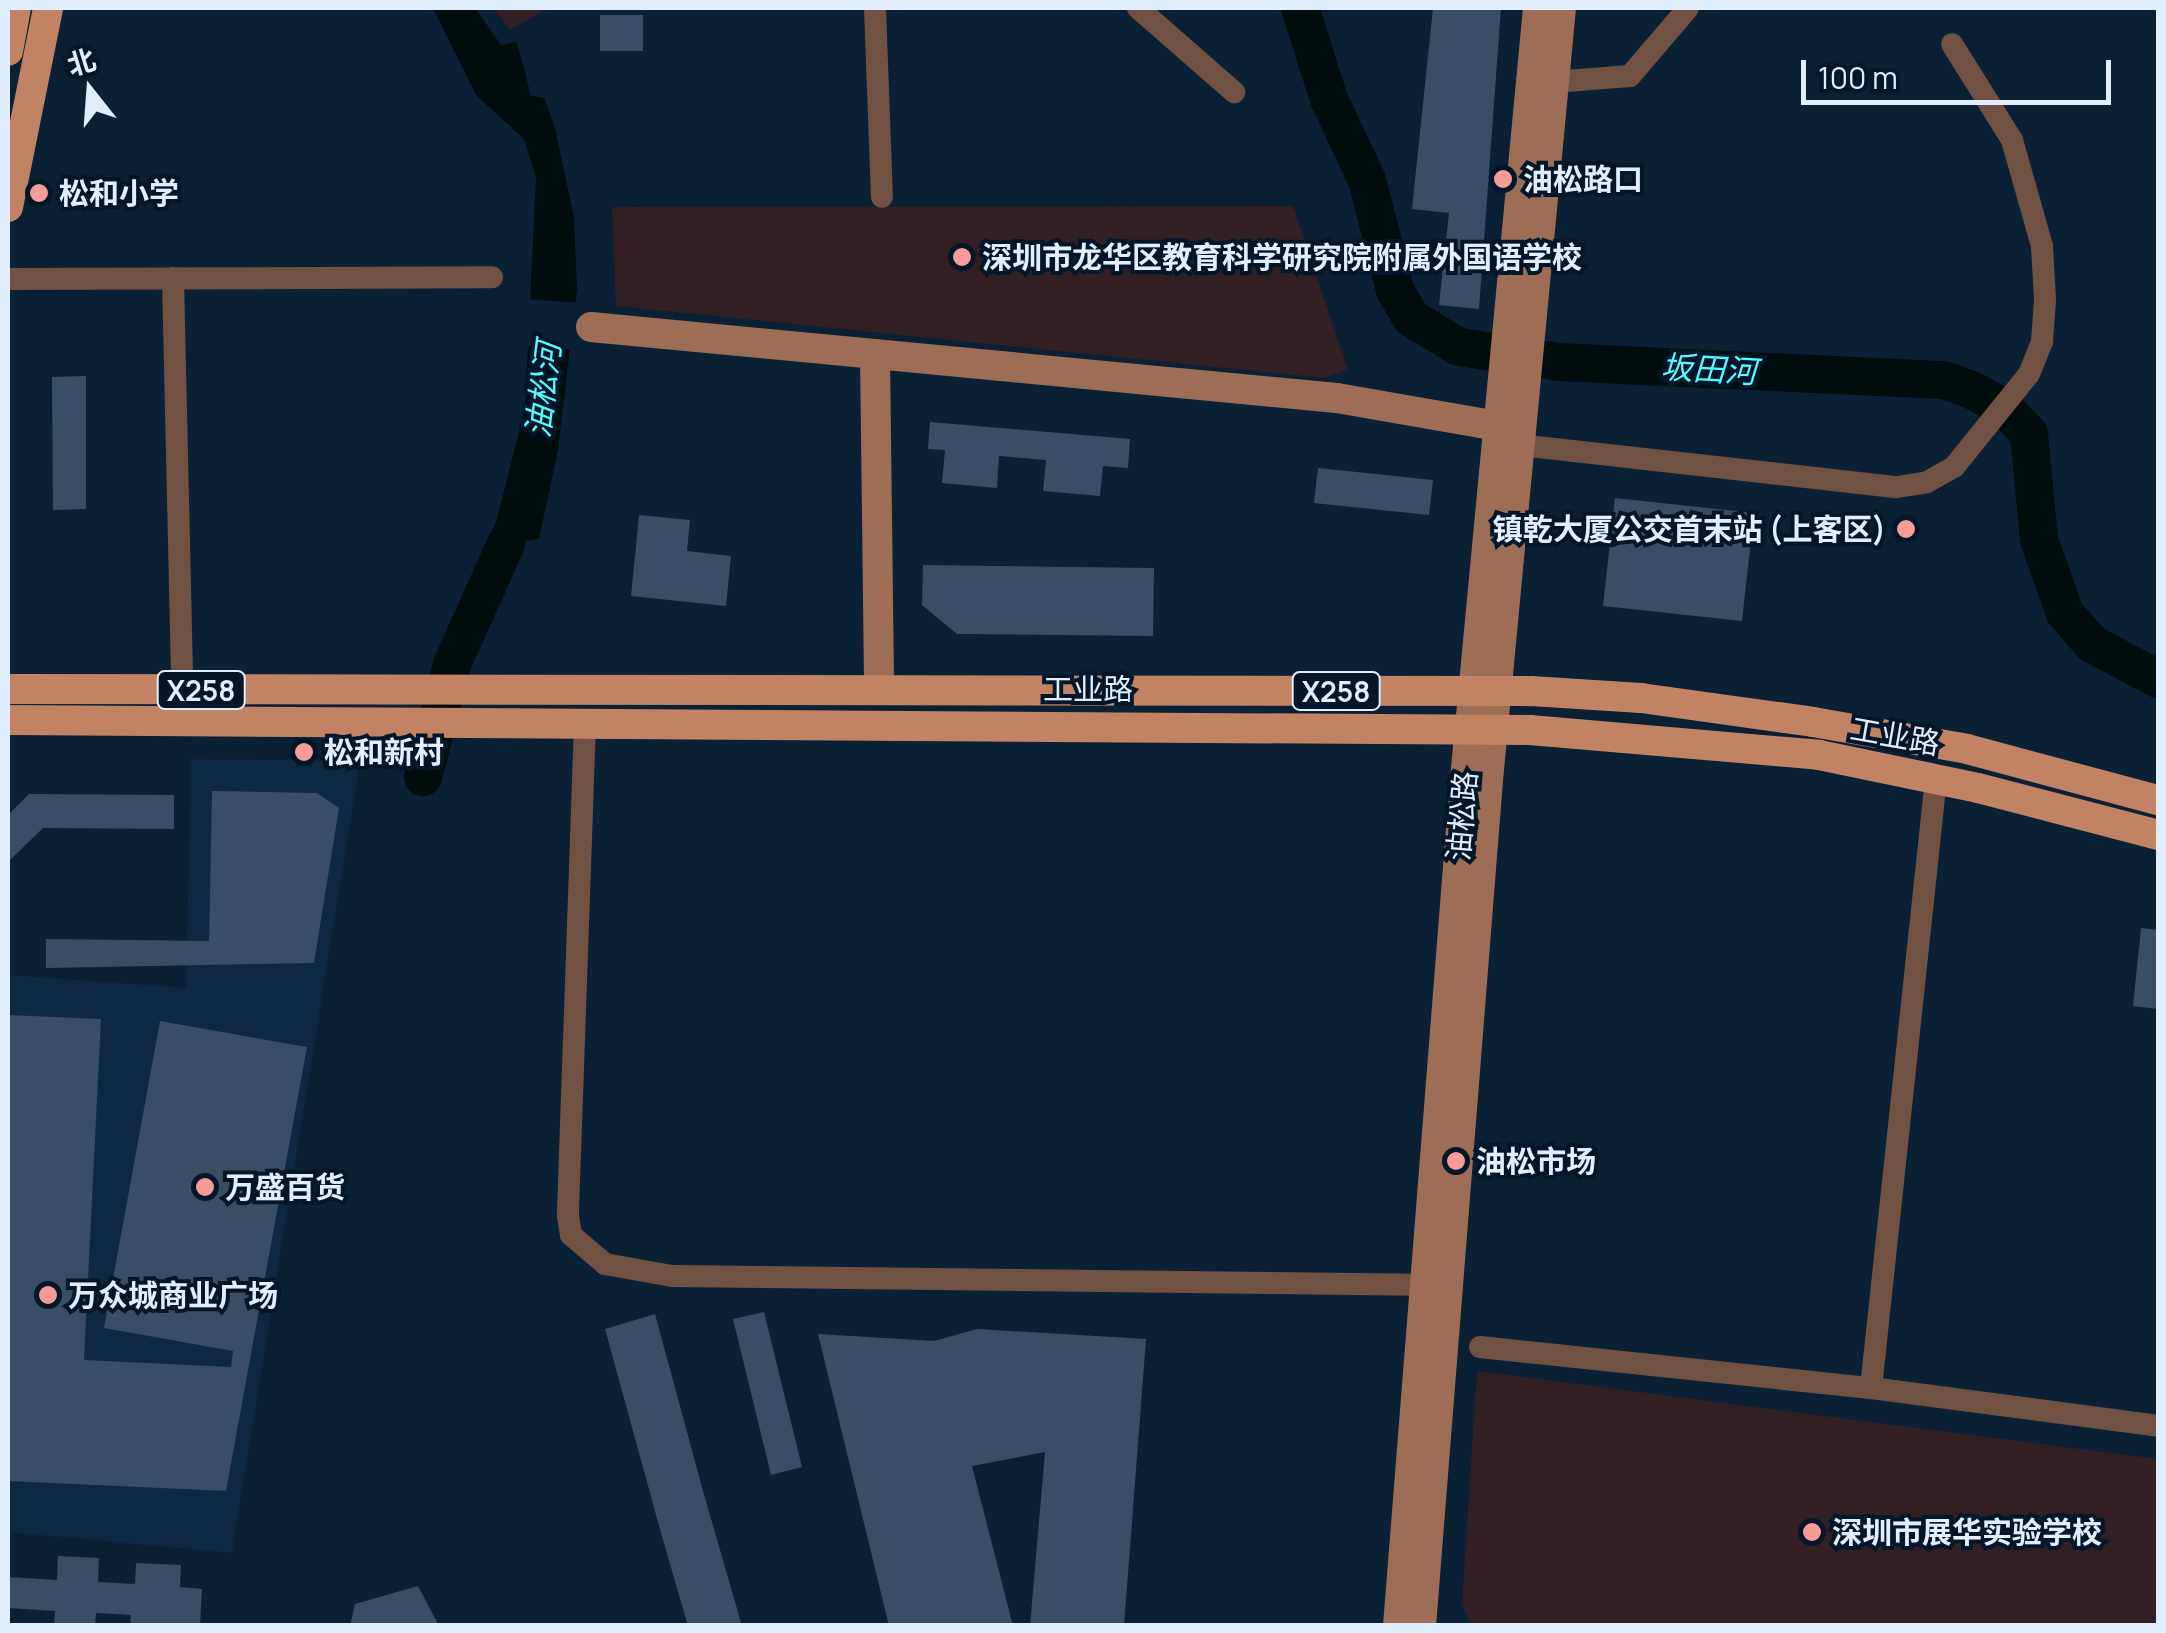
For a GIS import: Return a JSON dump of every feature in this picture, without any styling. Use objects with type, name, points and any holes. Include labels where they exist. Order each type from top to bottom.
[{"type":"main road","points":[[8,51],[16,8]]},
{"type":"main road","points":[[8,207],[48,8]]},
{"type":"main road","name":"工业路","points":[[8,688],[1485,691],[1641,698],[1814,722],[1967,749],[2158,800]]},
{"type":"main road","name":"工业路","points":[[8,720],[1481,731],[1711,743],[1819,755],[1936,779],[2158,835]]},
{"type":"main road","points":[[8,742],[68,720]]},
{"type":"street","points":[[875,8],[882,198]]},
{"type":"street","points":[[1138,8],[1234,92]]},
{"type":"street","name":"油松路","points":[[1521,312],[1538,8]]},
{"type":"street","name":"油松路","points":[[1398,1626],[1436,1285],[1481,731],[1521,312],[1561,8]]},
{"type":"street","points":[[1554,82],[1630,76],[1688,8]]},
{"type":"street","points":[[592,327],[1337,398],[1510,422],[1897,486],[1927,482],[1977,445],[2029,374],[2042,341],[2042,246],[2012,140],[1952,44]]},
{"type":"street","points":[[8,279],[492,276]]},
{"type":"street","points":[[174,278],[182,690]]},
{"type":"street","points":[[874,354],[879,688]]},
{"type":"street","points":[[586,724],[568,1216],[571,1234],[605,1264],[672,1276],[1436,1285]]},
{"type":"street","points":[[1871,1388],[1936,779]]},
{"type":"street","name":"油松路","points":[[1421,1626],[1436,1285]]},
{"type":"street","points":[[1480,1347],[1871,1388],[2158,1426]]},
{"type":"shaded area","points":[[493,8],[549,8],[510,30]]},
{"type":"shaded area","name":"深圳市龙华区教育科学研究院附属外国语学校","points":[[1293,206],[1348,370],[1324,378],[616,306],[612,207]]},
{"type":"shaded area","points":[[191,759],[360,761],[232,1553],[8,1532],[8,975],[186,988]]},
{"type":"shaded area","name":"深圳市展华实验学校","points":[[1477,1371],[2158,1459],[2158,1625],[1471,1625],[1462,1605]]},
{"type":"water","points":[[433,8],[475,8],[501,45],[517,42],[531,96],[544,98],[555,128],[574,218],[577,289],[558,450],[539,539],[523,541],[502,600],[472,581],[497,519],[525,408],[536,177],[524,139],[476,95]]},
{"type":"pier","points":[[527,299],[581,303],[577,350],[525,346]]},
{"type":"building","points":[[1433,8],[1501,8],[1479,309],[1439,305],[1449,213],[1412,209]]},
{"type":"building","points":[[600,15],[643,15],[643,51],[600,51]]},
{"type":"building","points":[[86,376],[86,509],[53,510],[52,377]]},
{"type":"building","points":[[930,422],[1130,439],[1128,468],[1103,466],[1100,496],[1043,491],[1046,460],[999,456],[997,488],[942,483],[945,450],[928,449]]},
{"type":"building","points":[[1318,468],[1433,480],[1429,515],[1314,503]]},
{"type":"building","points":[[1615,498],[1754,513],[1742,621],[1603,606]]},
{"type":"building","points":[[639,515],[690,520],[687,551],[731,556],[726,606],[631,596]]},
{"type":"building","points":[[923,565],[1154,568],[1153,636],[957,634],[922,605]]},
{"type":"building","points":[[212,791],[317,793],[339,808],[314,963],[46,968],[46,939],[209,941]]},
{"type":"building","points":[[29,794],[174,795],[174,829],[43,828],[8,862],[8,815]]},
{"type":"building","points":[[2141,928],[2158,930],[2158,1009],[2133,1006]]},
{"type":"building","points":[[8,1015],[101,1019],[84,1360],[231,1367],[233,1351],[104,1328],[160,1021],[307,1047],[226,1491],[8,1481]]},
{"type":"building","points":[[764,1312],[802,1467],[771,1475],[733,1319]]},
{"type":"building","points":[[655,1314],[742,1626],[688,1626],[661,1533],[605,1329]]},
{"type":"building","points":[[977,1329],[1146,1339],[1124,1626],[1030,1626],[1045,1452],[972,1466],[1013,1626],[889,1626],[818,1334],[934,1341]]},
{"type":"building","points":[[58,1556],[99,1558],[98,1582],[135,1584],[136,1563],[181,1565],[180,1587],[202,1589],[200,1626],[130,1626],[131,1615],[96,1613],[95,1626],[54,1626],[55,1611],[8,1608],[8,1577],[57,1580]]},
{"type":"building","points":[[418,1586],[439,1626],[350,1626],[355,1604]]},
{"type":"waterway","name":"坂田河","points":[[1300,8],[1329,99],[1367,180],[1395,290],[1411,318],[1459,347],[1559,362],[1944,380],[1972,390],[2005,408],[2029,434],[2039,540],[2065,613],[2092,644],[2158,679]]},
{"type":"waterway","name":"油松河","points":[[423,777],[453,662],[506,544]]},
{"type":"place","name":"油松路口","points":[[1503,179]]},
{"type":"place","name":"松和小学","points":[[39,193]]},
{"type":"place","name":"深圳市龙华区教育科学研究院附属外国语学校","points":[[962,257]]},
{"type":"place","name":"镇乾大厦公交首末站 (上客区)","points":[[1906,529]]},
{"type":"place","name":"松和新村","points":[[304,752]]},
{"type":"place","name":"油松市场","points":[[1456,1161]]},
{"type":"place","name":"万盛百货","points":[[205,1187]]},
{"type":"place","name":"万众城商业广场","points":[[48,1295]]},
{"type":"place","name":"深圳市展华实验学校","points":[[1812,1532]]}]
